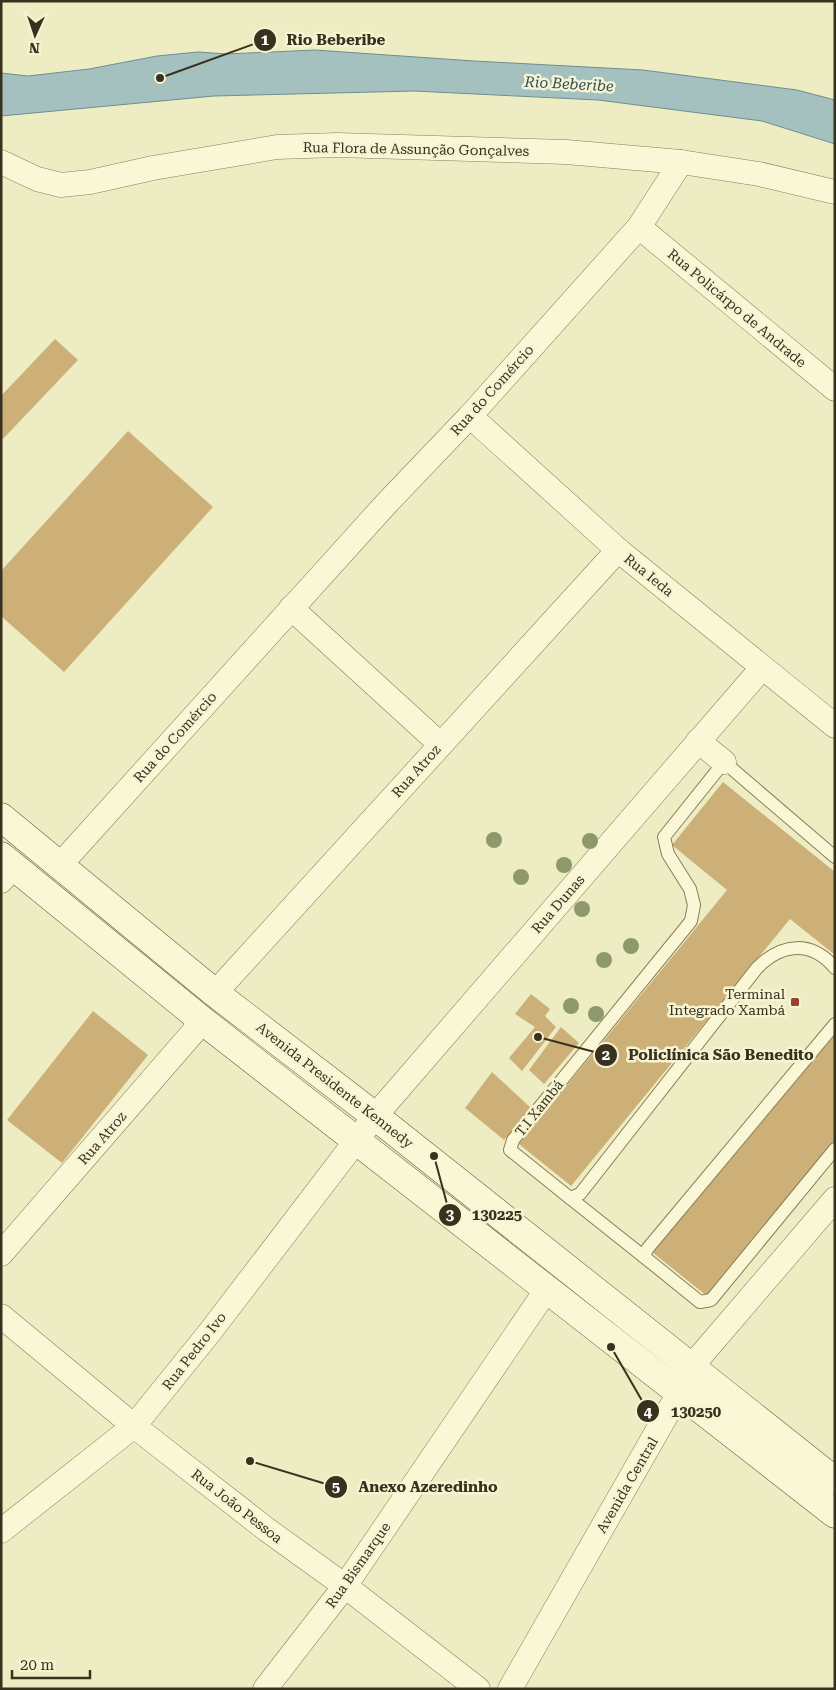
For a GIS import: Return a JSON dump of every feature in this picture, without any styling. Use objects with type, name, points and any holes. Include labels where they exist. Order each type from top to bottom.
[{"type":"main road","name":"Avenida Presidente Kennedy","points":[[1,817],[215,993],[375,1116],[835,1481]]},
{"type":"main road","points":[[5,868],[835,1514]]},
{"type":"street","name":"Rua Flora de Assunção Gonçalves","points":[[1,162],[37,179],[60,185],[90,182],[153,168],[278,147],[338,145],[566,152],[681,162],[759,174],[835,192]]},
{"type":"street","name":"Rua do Comércio","points":[[59,866],[291,608],[470,416],[640,227],[681,162]]},
{"type":"street","name":"Rua Policárpo de Andrade","points":[[640,227],[835,389]]},
{"type":"street","name":"Rua Ieda","points":[[470,416],[618,550],[835,726]]},
{"type":"street","name":"Rua Atroz","points":[[215,993],[618,550]]},
{"type":"street","points":[[291,608],[440,744]]},
{"type":"street","name":"Rua Dunas","points":[[357,1142],[375,1116],[762,668]]},
{"type":"street","points":[[698,741],[724,762]]},
{"type":"street","name":"Rua Atroz","points":[[1,1254],[203,1021]]},
{"type":"street","name":"Rua Pedro Ivo","points":[[1,1531],[134,1426],[210,1332],[357,1142]]},
{"type":"street","name":"Avenida Central","points":[[510,1689],[679,1393],[691,1367],[835,1199]]},
{"type":"street","name":"Rua Bismarque","points":[[264,1689],[345,1586],[547,1289]]},
{"type":"street","name":"Rua João Pessoa","points":[[1,1316],[134,1426],[266,1530],[345,1586],[478,1689]]},
{"type":"lane","points":[[724,762],[835,856]]},
{"type":"lane","name":"T.I Xambá","points":[[570,1198],[510,1150],[513,1140],[691,921],[694,905],[690,889],[668,854],[664,837],[724,762]]},
{"type":"lane","points":[[835,968],[827,958],[813,950],[797,948],[781,950],[768,957],[757,968],[580,1194],[570,1198],[700,1302],[711,1300],[835,1149]]},
{"type":"lane","points":[[643,1256],[653,1241],[835,1024]]},
{"type":"water","points":[[315,50],[643,70],[797,90],[835,100],[835,144],[762,121],[598,100],[414,91],[214,96],[1,116],[1,73],[28,76],[89,69],[157,56],[198,52],[227,54]]},
{"type":"building","points":[[55,339],[78,360],[1,441],[1,396]]},
{"type":"building","points":[[128,431],[213,507],[64,672],[1,616],[1,571]]},
{"type":"building","points":[[723,782],[835,872],[835,955],[790,919],[571,1186],[519,1144],[727,890],[672,845]]},
{"type":"building","points":[[531,994],[550,1009],[545,1016],[556,1027],[522,1071],[509,1058],[535,1027],[515,1014]]},
{"type":"building","points":[[93,1011],[148,1055],[62,1163],[7,1120]]},
{"type":"building","points":[[561,1027],[579,1043],[544,1084],[529,1070]]},
{"type":"building","points":[[835,1030],[835,1140],[707,1296],[652,1252]]},
{"type":"building","points":[[492,1072],[531,1108],[504,1140],[465,1108]]},
{"type":"place","name":"Rio Beberibe","points":[[160,78]]},
{"type":"place","name":"Terminal Integrado Xambá","points":[[795,1002]]},
{"type":"place","name":"Policlínica São Benedito","points":[[538,1037]]},
{"type":"place","name":"130225","points":[[434,1156]]},
{"type":"place","name":"130250","points":[[611,1347]]},
{"type":"place","name":"Anexo Azeredinho","points":[[250,1461]]}]
